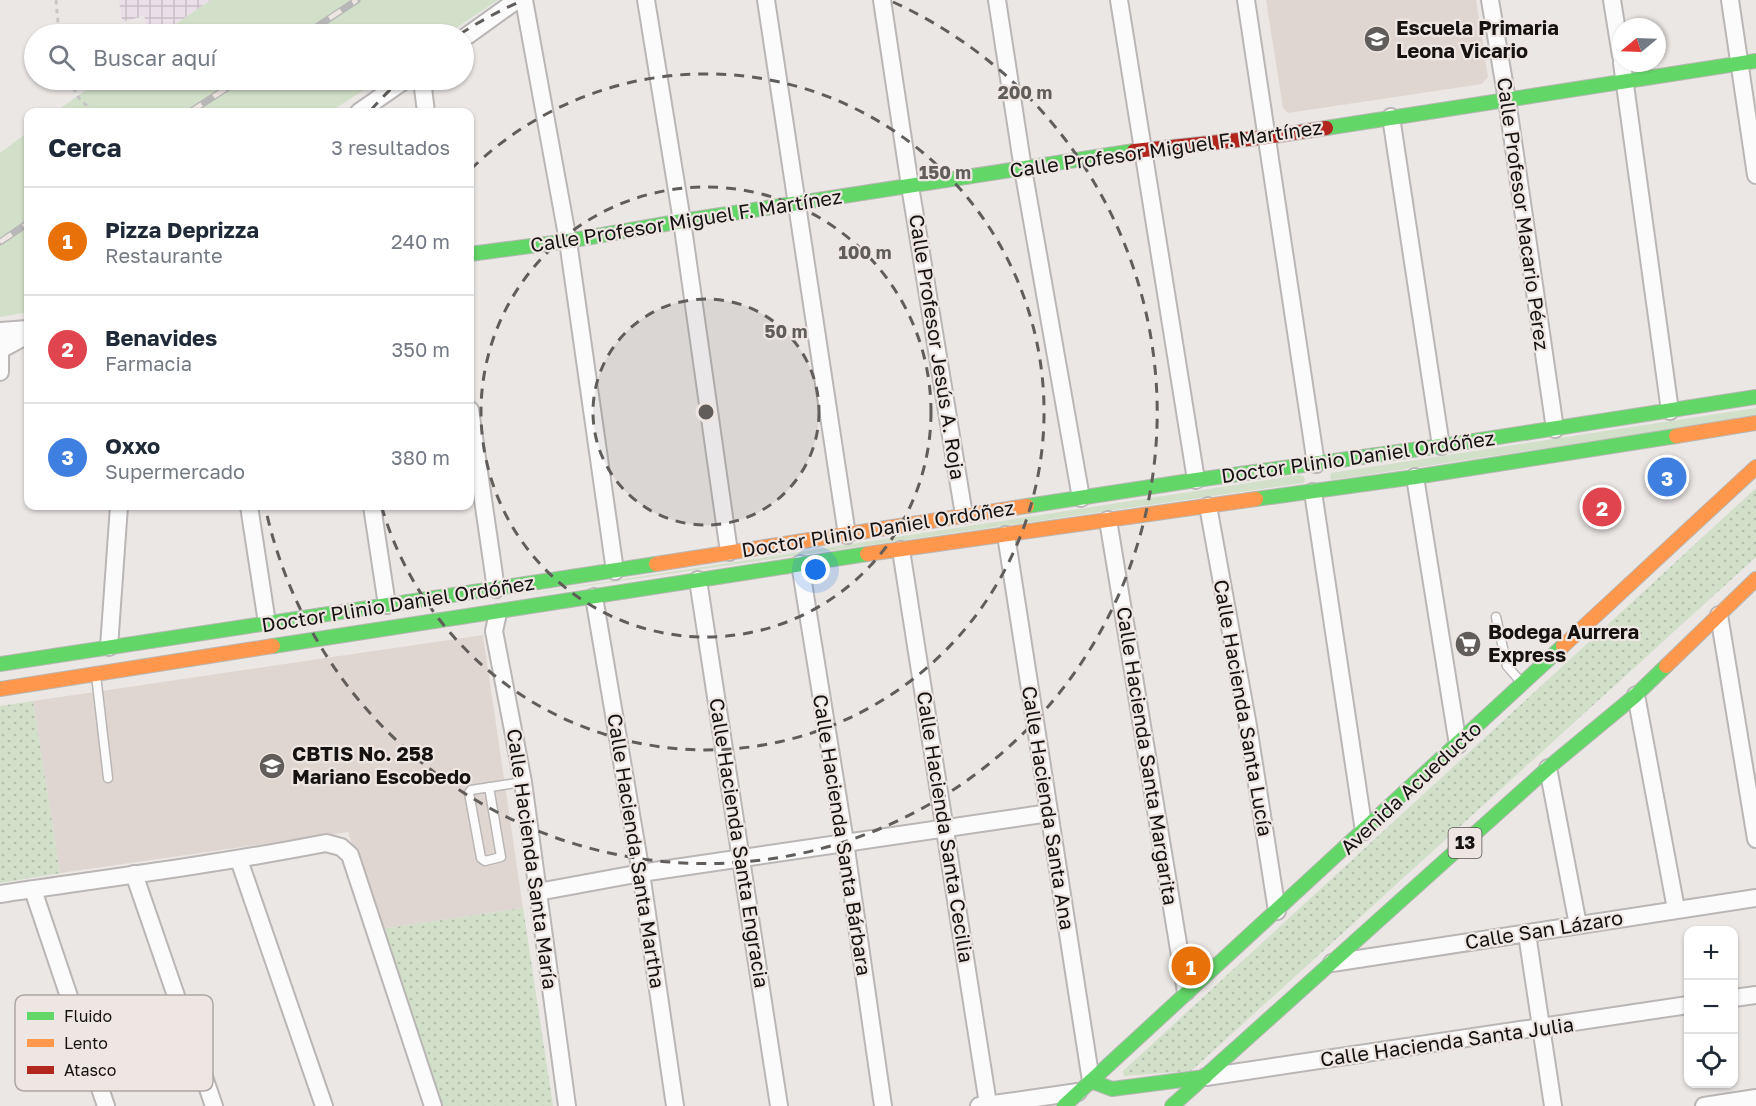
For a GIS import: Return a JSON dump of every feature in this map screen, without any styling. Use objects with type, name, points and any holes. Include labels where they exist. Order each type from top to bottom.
[{"type":"street","points":[[474,31],[517,0]]},
{"type":"street","points":[[524,0],[568,241],[615,570]]},
{"type":"street","points":[[646,0],[682,221],[729,552]]},
{"type":"street","points":[[766,0],[847,535]]},
{"type":"street","name":"Calle Profesor Jesús A. Roja","points":[[882,0],[964,515]]},
{"type":"street","points":[[997,0],[1023,168],[1081,498]]},
{"type":"street","points":[[1119,0],[1196,480]]},
{"type":"street","points":[[1246,0],[1316,464],[1313,492],[1364,831]]},
{"type":"street","name":"Calle Profesor Macario Pérez","points":[[1490,0],[1507,100],[1555,429]]},
{"type":"street","points":[[1612,0],[1615,18]]},
{"type":"street","points":[[1730,0],[1748,62],[1756,175]]},
{"type":"street","name":"Calle Profesor Miguel F. Martínez","points":[[474,253],[568,241],[682,221],[1142,150],[1267,137],[1748,62]]},
{"type":"street","points":[[1623,72],[1670,411]]},
{"type":"street","points":[[365,108],[391,90]]},
{"type":"street","points":[[423,90],[426,108]]},
{"type":"street","points":[[1391,117],[1441,446]]},
{"type":"street","points":[[0,332],[24,329]]},
{"type":"street","points":[[0,372],[0,348],[24,337]]},
{"type":"street","name":"Doctor Plinio Daniel Ordóñez","points":[[0,664],[847,535],[964,515],[1441,446],[1756,397]]},
{"type":"street","name":"Doctor Plinio Daniel Ordóñez","points":[[0,690],[800,564],[1415,477],[1756,423]]},
{"type":"street","points":[[474,438],[498,613]]},
{"type":"street","name":"Avenida Acueducto","points":[[1064,1106],[1458,745],[1662,552],[1756,467]]},
{"type":"street","points":[[1415,477],[1458,745]]},
{"type":"street","name":"Calle Hacienda Santa Lucía","points":[[1208,506],[1248,726],[1277,911]]},
{"type":"street","points":[[109,647],[119,510]]},
{"type":"street","points":[[250,510],[267,623]]},
{"type":"street","points":[[373,510],[387,604]]},
{"type":"street","name":"Calle Hacienda Santa Margarita","points":[[1108,520],[1186,992]]},
{"type":"street","name":"Calle Hacienda Santa Ana","points":[[1006,535],[1049,813],[1085,1086]]},
{"type":"street","name":"Calle Hacienda Santa Cecilia","points":[[901,550],[946,829],[983,1105]]},
{"type":"street","name":"Calle Hacienda Santa Bárbara","points":[[800,564],[845,843],[883,1106]]},
{"type":"street","name":"13","points":[[1172,1106],[1548,768],[1636,694],[1756,579]]},
{"type":"street","name":"Calle Hacienda Santa Engracia","points":[[698,580],[779,1106]]},
{"type":"street","name":"Calle Hacienda Santa Martha","points":[[594,597],[641,873],[675,1106]]},
{"type":"street","name":"Calle Hacienda Santa María","points":[[498,613],[495,631],[523,782],[567,1106]]},
{"type":"street","points":[[1719,615],[1756,839]]},
{"type":"street","points":[[1636,694],[1676,909]]},
{"type":"street","points":[[1548,768],[1578,925]]},
{"type":"street","points":[[538,892],[641,873],[1049,813]]},
{"type":"street","points":[[0,894],[239,860],[327,843],[341,847],[350,855],[433,1106]]},
{"type":"street","points":[[239,860],[324,1106]]},
{"type":"street","points":[[134,874],[176,995]]},
{"type":"street","points":[[33,890],[68,995]]},
{"type":"street","name":"Calle San Lázaro","points":[[1332,963],[1756,898]]},
{"type":"street","points":[[1527,934],[1553,1106]]},
{"type":"street","points":[[1738,997],[1756,995]]},
{"type":"street","name":"Calle Hacienda Santa Julia","points":[[1205,1077],[1684,1006]]},
{"type":"street","points":[[983,1105],[1085,1086],[1112,1089],[1205,1077]]},
{"type":"street","points":[[1112,1089],[1121,1093],[1127,1102]]},
{"type":"street","points":[[101,1091],[106,1106]]},
{"type":"street","points":[[209,1091],[214,1106]]},
{"type":"street","points":[[1704,1106],[1756,1098]]},
{"type":"lane","points":[[1496,617],[1507,666],[1523,684]]},
{"type":"lane","points":[[96,675],[108,778]]},
{"type":"lane","points":[[489,787],[501,857],[485,861],[481,858],[469,793],[471,790],[489,787],[523,782]]},
{"type":"path","points":[[56,0],[58,24]]},
{"type":"path","points":[[75,90],[89,108]]},
{"type":"shaded area","points":[[119,0],[211,0],[176,24],[147,24],[144,16],[122,22]]},
{"type":"shaded area","name":"Escuela Primaria Leona Vicario","points":[[1266,0],[1476,0],[1488,77],[1482,84],[1288,113],[1283,108]]},
{"type":"shaded area","name":"CBTIS No. 258 Mariano Escobedo","points":[[483,635],[523,908],[381,929],[348,832],[60,873],[33,701]]},
{"type":"green space","points":[[211,0],[498,0],[462,24],[176,24]]},
{"type":"green space","points":[[86,90],[364,90],[336,108],[61,108]]},
{"type":"green space","points":[[24,135],[24,313],[0,317],[0,153]]},
{"type":"green space","points":[[1756,408],[1756,417],[1332,480],[1330,478],[1331,473]]},
{"type":"green space","points":[[1300,475],[1304,477],[1303,483],[501,598]]},
{"type":"green space","points":[[1756,488],[1756,557],[1191,1071],[1124,1076],[1123,1071]]},
{"type":"green space","points":[[33,701],[60,873],[0,883],[0,706]]},
{"type":"green space","points":[[523,908],[553,1106],[441,1106],[381,929]]},
{"type":"railway","points":[[321,24],[357,0]]},
{"type":"railway","points":[[196,108],[224,90]]},
{"type":"railway","points":[[0,242],[24,226]]},
{"type":"traffic: fast","points":[[1326,128],[1756,61]]},
{"type":"traffic: fast","points":[[474,253],[568,241],[682,221],[1134,151]]},
{"type":"traffic: fast","points":[[1027,506],[1441,446],[1756,397]]},
{"type":"traffic: fast","points":[[1256,499],[1415,477],[1676,436]]},
{"type":"traffic: fast","points":[[273,646],[867,554]]},
{"type":"traffic: fast","points":[[0,664],[656,564]]},
{"type":"traffic: fast","points":[[1064,1106],[1563,646]]},
{"type":"traffic: fast","points":[[1172,1106],[1548,768],[1636,695],[1666,666]]},
{"type":"traffic: fast","points":[[1091,1081],[1112,1089],[1205,1077]]},
{"type":"traffic: slow","points":[[1676,436],[1756,423]]},
{"type":"traffic: slow","points":[[1563,646],[1756,467]]},
{"type":"traffic: slow","points":[[867,554],[1256,499]]},
{"type":"traffic: slow","points":[[656,564],[1027,506]]},
{"type":"traffic: slow","points":[[1666,666],[1756,579]]},
{"type":"traffic: slow","points":[[0,689],[273,646]]},
{"type":"traffic: jam","points":[[1134,151],[1267,137],[1326,128]]},
{"type":"place","name":"Escuela Primaria Leona Vicario","points":[[1377,39]]},
{"type":"place","name":"Oxxo","points":[[1667,477]]},
{"type":"place","name":"Benavides","points":[[1602,507]]},
{"type":"place","name":"Bodega Aurrera Express","points":[[1468,644]]},
{"type":"place","name":"CBTIS No. 258 Mariano Escobedo","points":[[272,766]]},
{"type":"place","name":"Pizza Deprizza","points":[[1191,966]]}]
